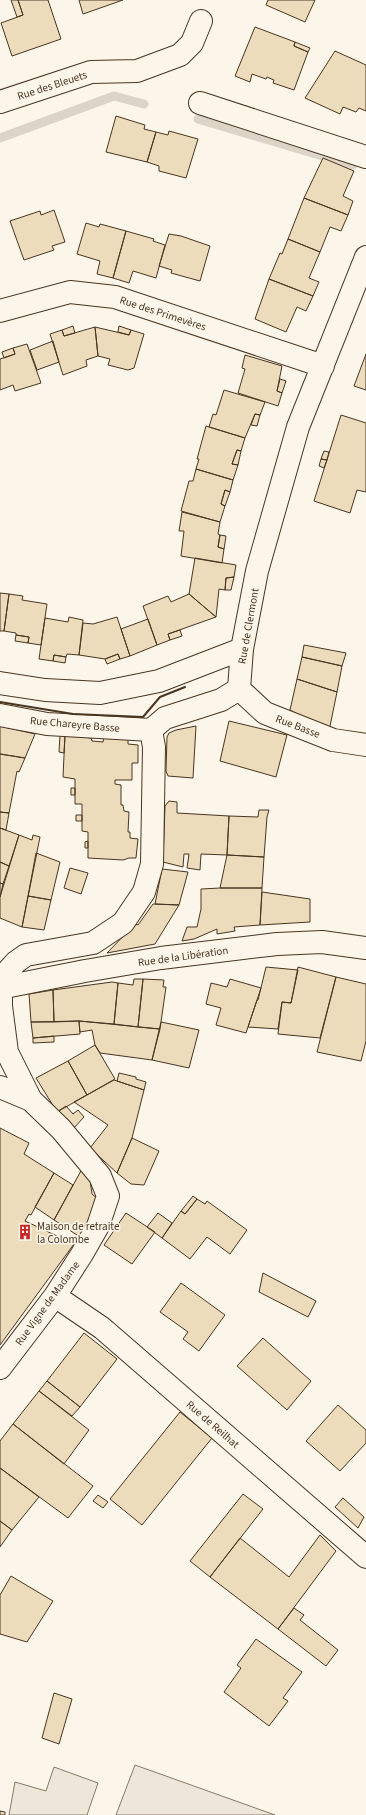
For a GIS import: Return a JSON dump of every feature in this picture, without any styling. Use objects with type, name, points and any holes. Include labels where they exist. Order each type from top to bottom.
[{"type":"street","name":"Rue des Bleuets","points":[[0,102],[91,72],[137,71],[180,55],[192,43],[201,20]]},
{"type":"street","points":[[200,103],[366,156]]},
{"type":"street","name":"Rue de Clermont","points":[[239,689],[242,649],[257,571],[298,427],[366,257]]},
{"type":"street","name":"Rue des Primevères","points":[[0,311],[70,292],[115,297],[323,366]]},
{"type":"street","points":[[0,683],[45,690],[100,693],[159,681],[242,649]]},
{"type":"street","points":[[31,1100],[7,1052],[1,1006],[1,987],[6,973],[16,962],[26,955],[93,943],[123,923],[144,892],[152,864],[154,747],[151,730],[165,718],[221,700],[239,689]]},
{"type":"street","name":"Rue Basse","points":[[239,689],[265,713],[333,740],[366,745]]},
{"type":"street","name":"Rue Chareyre Basse","points":[[0,716],[47,724],[151,730]]},
{"type":"street","name":"Rue de la Libération","points":[[1,987],[85,970],[161,958],[277,944],[322,942],[366,948]]},
{"type":"street","points":[[0,1087],[31,1100]]},
{"type":"street","name":"Rue Vigne de Madame","points":[[0,1368],[55,1296],[82,1254],[98,1226],[108,1196],[100,1176],[61,1129],[31,1100]]},
{"type":"street","name":"Rue de Reilhat","points":[[55,1296],[102,1328],[366,1557]]},
{"type":"shaded area","points":[[135,1765],[275,1815],[116,1815]]},
{"type":"shaded area","points":[[54,1767],[98,1783],[87,1815],[9,1815],[15,1782],[46,1791]]},
{"type":"building","points":[[11,0],[18,0],[23,15],[17,17]]},
{"type":"building","points":[[18,0],[48,0],[61,39],[12,56],[1,23],[23,15]]},
{"type":"building","points":[[79,0],[123,0],[83,14]]},
{"type":"building","points":[[268,0],[315,0],[305,22],[266,5]]},
{"type":"building","points":[[255,27],[295,42],[294,46],[308,52],[294,90],[273,83],[274,80],[267,77],[266,79],[252,74],[250,82],[235,76]]},
{"type":"building","points":[[295,42],[310,48],[308,52],[294,46]]},
{"type":"building","points":[[335,51],[366,65],[366,111],[359,108],[356,112],[343,107],[340,114],[305,98]]},
{"type":"building","points":[[116,116],[145,125],[144,129],[156,132],[147,162],[106,152]]},
{"type":"building","points":[[169,131],[198,139],[186,178],[159,171],[159,166],[147,162],[156,132],[168,135]]},
{"type":"building","points":[[323,158],[354,171],[343,196],[353,201],[348,215],[304,198]]},
{"type":"building","points":[[304,198],[348,215],[341,231],[330,227],[320,252],[288,239]]},
{"type":"building","points":[[54,210],[65,242],[52,246],[54,250],[24,260],[10,221],[40,211],[41,215]]},
{"type":"building","points":[[86,223],[99,227],[100,224],[126,231],[113,278],[97,274],[100,261],[77,254]]},
{"type":"building","points":[[126,231],[154,239],[153,241],[165,245],[156,278],[133,271],[129,283],[113,278]]},
{"type":"building","points":[[169,234],[181,236],[210,246],[200,281],[171,273],[172,270],[159,266]]},
{"type":"building","points":[[288,239],[320,252],[309,278],[319,282],[313,296],[269,279],[280,253],[282,254]]},
{"type":"building","points":[[269,279],[313,296],[306,311],[297,307],[286,332],[255,319]]},
{"type":"building","points":[[73,326],[75,333],[64,336],[62,330]]},
{"type":"building","points":[[119,326],[131,330],[129,335],[118,332]]},
{"type":"building","points":[[95,327],[98,356],[86,360],[87,366],[63,375],[50,334],[62,330],[64,336]]},
{"type":"building","points":[[95,327],[129,335],[131,330],[144,334],[134,368],[128,370],[108,365],[110,359],[98,356]]},
{"type":"building","points":[[53,341],[59,362],[37,370],[30,350]]},
{"type":"building","points":[[27,344],[41,383],[15,391],[13,385],[0,390],[0,359],[15,354],[13,348]]},
{"type":"building","points":[[13,348],[15,354],[4,358],[2,352]]},
{"type":"building","points":[[366,354],[366,390],[354,386]]},
{"type":"building","points":[[245,355],[282,366],[277,391],[282,393],[278,406],[238,393],[245,369],[242,368]]},
{"type":"building","points":[[280,379],[286,381],[282,393],[277,391]]},
{"type":"building","points":[[224,390],[265,402],[260,415],[255,414],[245,438],[209,427],[213,414],[216,415]]},
{"type":"building","points":[[255,414],[260,415],[257,426],[251,425]]},
{"type":"building","points":[[341,415],[366,423],[366,492],[357,490],[350,513],[314,501]]},
{"type":"building","points":[[206,426],[245,438],[241,451],[237,450],[232,464],[238,465],[233,480],[196,469],[199,459],[197,459]]},
{"type":"building","points":[[237,450],[241,451],[238,465],[232,464]]},
{"type":"building","points":[[324,451],[329,452],[327,460],[321,459]]},
{"type":"building","points":[[321,459],[327,460],[324,468],[319,466]]},
{"type":"building","points":[[196,469],[233,480],[230,492],[225,490],[221,504],[225,506],[220,522],[181,511],[189,481],[193,481]]},
{"type":"building","points":[[225,490],[230,492],[225,506],[221,504]]},
{"type":"building","points":[[182,512],[220,522],[218,547],[224,549],[222,563],[181,556],[184,531],[179,531]]},
{"type":"building","points":[[220,535],[226,536],[224,549],[218,547]]},
{"type":"building","points":[[195,558],[236,565],[234,577],[226,578],[225,590],[219,589],[216,617],[189,594]]},
{"type":"building","points":[[234,577],[231,590],[225,590],[226,578]]},
{"type":"building","points":[[0,593],[9,594],[4,631],[0,631]]},
{"type":"building","points":[[9,594],[23,596],[22,600],[47,604],[41,645],[28,643],[29,637],[4,631]]},
{"type":"building","points":[[189,594],[216,617],[168,634],[170,640],[157,645],[143,606],[168,596],[171,602]]},
{"type":"building","points":[[69,617],[83,620],[79,655],[67,654],[66,657],[54,655],[53,661],[39,659],[45,618],[68,622]]},
{"type":"building","points":[[117,617],[130,656],[120,659],[118,654],[105,659],[79,655],[83,623],[93,624]]},
{"type":"building","points":[[148,619],[157,645],[130,656],[121,629]]},
{"type":"building","points":[[180,630],[182,636],[170,640],[168,634]]},
{"type":"building","points":[[16,635],[29,637],[28,643],[15,641]]},
{"type":"building","points":[[304,645],[346,653],[342,666],[302,657]]},
{"type":"building","points":[[118,654],[120,659],[107,664],[105,659]]},
{"type":"building","points":[[54,655],[66,657],[65,663],[53,661]]},
{"type":"building","points":[[302,657],[342,666],[337,692],[297,679]]},
{"type":"building","points":[[297,679],[337,692],[329,731],[290,710]]},
{"type":"building","points":[[229,721],[287,735],[276,777],[220,761]]},
{"type":"building","points":[[0,726],[35,734],[25,758],[0,754]]},
{"type":"building","points":[[196,726],[193,778],[168,776],[166,771],[167,737],[169,733]]},
{"type":"building","points":[[60,735],[65,735],[64,753],[59,752]]},
{"type":"building","points":[[65,735],[91,738],[92,741],[103,742],[104,736],[128,737],[128,744],[138,745],[138,763],[132,763],[132,780],[115,780],[115,784],[121,785],[121,805],[123,805],[124,811],[129,812],[128,832],[130,832],[130,838],[138,839],[136,858],[123,860],[88,858],[88,832],[82,831],[82,804],[75,804],[75,779],[63,777]]},
{"type":"building","points":[[0,754],[25,758],[19,772],[17,771],[9,813],[0,812]]},
{"type":"building","points":[[71,788],[75,788],[75,795],[71,795]]},
{"type":"building","points":[[169,801],[177,802],[177,813],[229,816],[227,855],[201,854],[200,870],[187,868],[189,854],[184,854],[183,867],[163,862],[165,806]]},
{"type":"building","points":[[259,810],[269,810],[267,817],[264,857],[227,855],[229,816],[258,817]]},
{"type":"building","points":[[0,812],[9,813],[6,830],[0,828]]},
{"type":"building","points":[[76,815],[82,815],[82,821],[76,821]]},
{"type":"building","points":[[0,828],[19,835],[9,866],[0,862]]},
{"type":"building","points":[[19,835],[32,840],[33,835],[40,837],[22,927],[0,918],[0,897]]},
{"type":"building","points":[[88,841],[88,848],[85,848],[85,842]]},
{"type":"building","points":[[36,853],[60,862],[51,900],[28,896]]},
{"type":"building","points":[[227,855],[264,857],[262,888],[220,888]]},
{"type":"building","points":[[0,862],[9,866],[3,884],[0,883]]},
{"type":"building","points":[[70,868],[88,873],[81,894],[64,888]]},
{"type":"building","points":[[162,869],[188,872],[179,905],[155,904]]},
{"type":"building","points":[[0,883],[3,884],[0,897]]},
{"type":"building","points":[[262,888],[260,925],[234,927],[235,931],[217,934],[217,929],[194,939],[182,941],[187,927],[197,927],[201,909],[201,889]]},
{"type":"building","points":[[262,892],[310,899],[310,922],[260,925]]},
{"type":"building","points":[[28,896],[51,900],[44,930],[22,927]]},
{"type":"building","points":[[153,904],[179,905],[155,944],[107,953],[135,924],[138,925]]},
{"type":"building","points":[[266,967],[298,970],[291,1003],[282,1002],[278,1029],[248,1027],[258,1000]]},
{"type":"building","points":[[298,967],[336,977],[320,1038],[278,1034],[282,1002],[291,1003]]},
{"type":"building","points":[[336,977],[366,984],[366,1041],[361,1061],[317,1052]]},
{"type":"building","points":[[134,979],[143,979],[138,1027],[114,1024],[118,983],[133,985]]},
{"type":"building","points":[[143,979],[164,980],[163,987],[166,987],[160,1029],[138,1027]]},
{"type":"building","points":[[230,979],[261,988],[246,1033],[216,1025],[221,1008],[206,1004],[211,983],[227,987]]},
{"type":"building","points":[[112,982],[118,983],[114,1024],[79,1021],[54,1022],[53,990]]},
{"type":"building","points":[[53,990],[54,1022],[31,1022],[29,994]]},
{"type":"building","points":[[79,1021],[80,1034],[33,1038],[31,1022]]},
{"type":"building","points":[[79,1021],[160,1029],[152,1060],[100,1053],[95,1045],[92,1030],[80,1032]]},
{"type":"building","points":[[161,1022],[199,1030],[189,1068],[152,1060]]},
{"type":"building","points":[[54,1036],[54,1042],[33,1043],[33,1038]]},
{"type":"building","points":[[95,1045],[115,1079],[87,1095],[68,1061]]},
{"type":"building","points":[[68,1061],[87,1095],[57,1112],[36,1078]]},
{"type":"building","points":[[119,1073],[136,1077],[136,1079],[146,1082],[144,1090],[117,1081]]},
{"type":"building","points":[[114,1080],[144,1090],[132,1138],[117,1173],[90,1148],[108,1125],[74,1102]]},
{"type":"building","points":[[66,1106],[73,1114],[78,1110],[84,1117],[73,1129],[57,1112]]},
{"type":"building","name":"Maison de retraite la Colombe","points":[[0,1128],[29,1143],[24,1154],[54,1173],[31,1215],[29,1214],[25,1221],[74,1244],[0,1345]]},
{"type":"building","points":[[132,1138],[159,1151],[144,1185],[131,1184],[117,1173]]},
{"type":"building","points":[[82,1169],[89,1173],[92,1194],[99,1200],[80,1237],[54,1220]]},
{"type":"building","points":[[54,1173],[73,1185],[54,1220],[35,1207]]},
{"type":"building","points":[[193,1196],[197,1199],[185,1214],[181,1211]]},
{"type":"building","points":[[197,1199],[205,1204],[207,1201],[247,1230],[230,1254],[207,1237],[190,1259],[162,1238],[181,1211],[185,1214]]},
{"type":"building","points":[[126,1213],[155,1232],[132,1264],[104,1245]]},
{"type":"building","points":[[158,1213],[172,1223],[162,1238],[147,1227]]},
{"type":"building","points":[[263,1273],[316,1301],[308,1317],[259,1292]]},
{"type":"building","points":[[181,1283],[225,1315],[199,1351],[183,1339],[188,1332],[160,1312]]},
{"type":"building","points":[[84,1333],[117,1359],[80,1407],[47,1381]]},
{"type":"building","points":[[263,1338],[311,1381],[287,1410],[237,1366]]},
{"type":"building","points":[[47,1381],[80,1407],[72,1416],[39,1391]]},
{"type":"building","points":[[39,1391],[89,1430],[64,1464],[13,1424]]},
{"type":"building","points":[[338,1405],[366,1430],[366,1443],[340,1471],[306,1441]]},
{"type":"building","points":[[180,1412],[212,1438],[142,1525],[110,1499]]},
{"type":"building","points":[[13,1424],[93,1486],[68,1518],[0,1468],[0,1441]]},
{"type":"building","points":[[0,1468],[39,1497],[12,1530],[0,1521]]},
{"type":"building","points":[[243,1494],[263,1509],[210,1577],[190,1561]]},
{"type":"building","points":[[98,1495],[108,1502],[103,1508],[93,1501]]},
{"type":"building","points":[[343,1498],[364,1517],[358,1528],[335,1507]]},
{"type":"building","points":[[0,1521],[12,1530],[0,1547]]},
{"type":"building","points":[[320,1535],[336,1551],[278,1629],[210,1577],[240,1538],[289,1577]]},
{"type":"building","points":[[11,1576],[53,1601],[27,1642],[0,1634],[0,1595]]},
{"type":"building","points":[[294,1608],[304,1615],[300,1620],[338,1650],[326,1666],[278,1629]]},
{"type":"building","points":[[256,1639],[302,1672],[283,1698],[288,1701],[269,1726],[224,1692],[241,1668],[237,1665]]},
{"type":"building","points":[[54,1693],[72,1699],[59,1744],[42,1738]]},
{"type":"building","points":[[0,1811],[5,1812],[5,1815],[0,1815]]},
{"type":"waterway","points":[[0,138],[114,96],[144,104]]},
{"type":"waterway","points":[[198,119],[353,165]]},
{"type":"wall","points":[[0,702],[73,714],[143,717],[160,697],[185,687]]},
{"type":"place","name":"Maison de retraite la Colombe","points":[[25,1232]]}]
